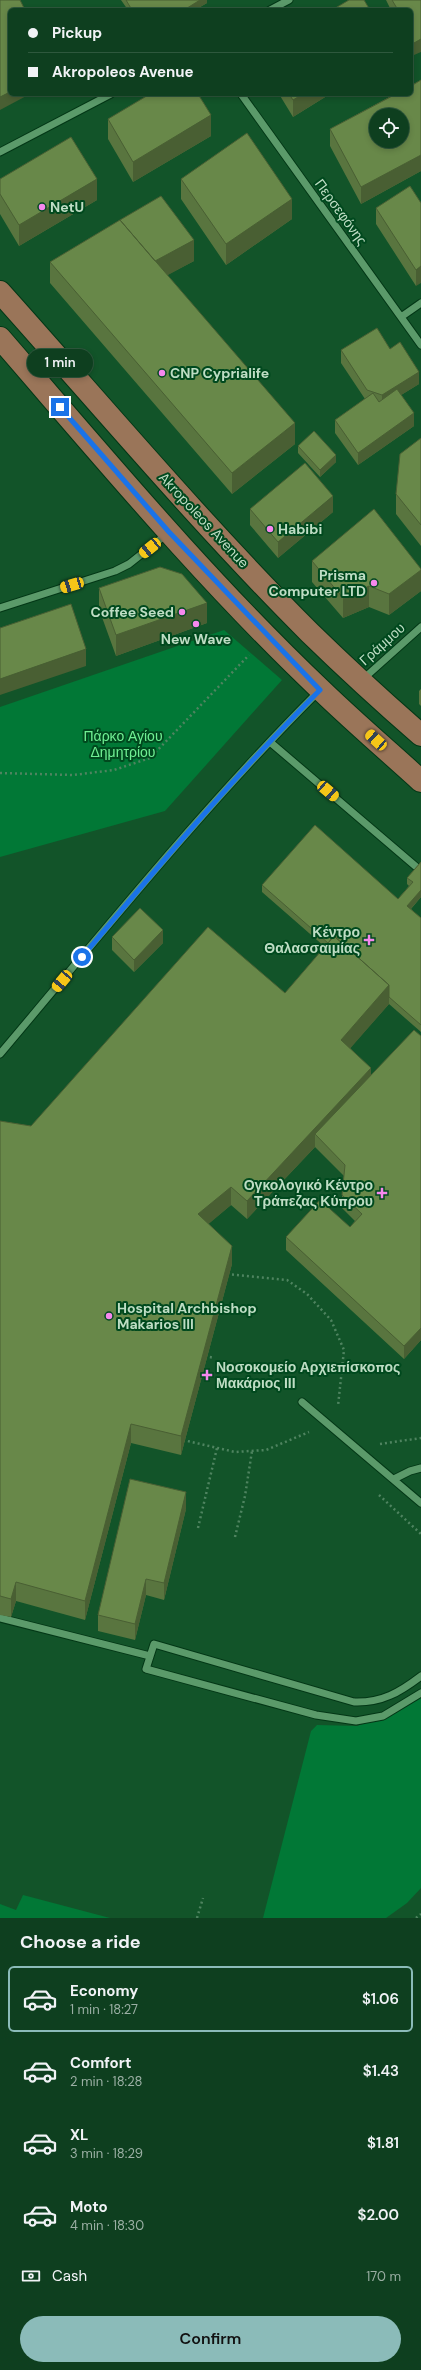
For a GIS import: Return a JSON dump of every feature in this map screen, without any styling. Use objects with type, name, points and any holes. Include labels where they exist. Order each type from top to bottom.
[{"type":"main road","name":"Akropoleos Avenue","points":[[0,292],[194,510],[310,633],[421,735]]},
{"type":"main road","points":[[0,338],[169,532],[320,690],[421,781]]},
{"type":"street","points":[[274,8],[290,0]]},
{"type":"street","points":[[0,152],[107,96]]},
{"type":"street","name":"Περσεφόνης","points":[[242,96],[421,345]]},
{"type":"street","points":[[401,317],[421,303]]},
{"type":"street","points":[[0,608],[115,571],[140,556],[169,532]]},
{"type":"street","name":"Γράμμου","points":[[361,681],[421,627]]},
{"type":"street","points":[[0,1054],[164,859],[270,742],[320,690]]},
{"type":"street","points":[[270,742],[420,870]]},
{"type":"street","points":[[302,1402],[421,1503]]},
{"type":"street","points":[[394,1479],[410,1470],[421,1468]]},
{"type":"street","points":[[0,1618],[150,1656]]},
{"type":"street","points":[[421,1676],[402,1690],[379,1700],[354,1702],[154,1644],[146,1669],[316,1715],[356,1721],[383,1716],[421,1693]]},
{"type":"path","points":[[0,773],[73,775],[114,770],[150,758],[268,636]]},
{"type":"path","points":[[223,1272],[259,1278],[287,1280],[307,1294],[331,1320],[344,1350],[344,1371],[337,1405],[343,1411]]},
{"type":"path","points":[[201,1355],[214,1358]]},
{"type":"path","points":[[178,1438],[235,1452],[266,1450],[310,1431],[316,1437]]},
{"type":"path","points":[[377,1444],[421,1438]]},
{"type":"path","points":[[198,1528],[217,1448]]},
{"type":"path","points":[[235,1537],[245,1496],[252,1451]]},
{"type":"path","points":[[374,1491],[421,1534]]},
{"type":"path","points":[[197,1918],[203,1898]]},
{"type":"path","points":[[416,1918],[421,1914]]},
{"type":"green space","name":"Πάρκο Αγίου Δημητρίου","points":[[224,630],[282,680],[165,811],[0,857],[0,707]]},
{"type":"green space","points":[[421,1693],[421,1888],[407,1903],[386,1918],[263,1918],[311,1731],[317,1725],[357,1726],[382,1717]]},
{"type":"green space","points":[[23,1895],[110,1918],[0,1918],[0,1904],[16,1910]]},
{"type":"building","points":[[0,0],[20,0],[24,8],[8,8],[8,93],[0,97]]},
{"type":"building","points":[[126,0],[200,0],[187,8],[131,8]]},
{"type":"building","points":[[349,0],[364,0],[369,8],[335,8]]},
{"type":"building","points":[[392,0],[421,0],[421,39],[414,43],[413,41],[413,8],[397,8]]},
{"type":"building","points":[[421,80],[421,155],[361,187],[330,129],[369,108],[369,148],[409,148],[409,108],[370,108],[392,96],[413,96],[413,85]]},
{"type":"building","points":[[147,96],[199,96],[211,115],[133,162],[108,119]]},
{"type":"building","points":[[290,96],[300,96],[293,100]]},
{"type":"building","points":[[247,133],[292,199],[226,244],[181,179]]},
{"type":"building","points":[[71,137],[97,179],[19,225],[0,194],[0,179]]},
{"type":"building","points":[[410,186],[421,203],[421,266],[416,270],[376,208]]},
{"type":"building","points":[[161,196],[194,240],[155,261],[120,220]]},
{"type":"building","points":[[120,220],[295,423],[232,473],[50,262]]},
{"type":"building","points":[[377,328],[390,349],[400,342],[419,372],[382,395],[367,390],[341,350]]},
{"type":"building","points":[[397,389],[414,413],[358,453],[335,420],[373,393],[379,402]]},
{"type":"building","points":[[314,431],[336,455],[320,470],[298,446]]},
{"type":"building","points":[[421,438],[421,525],[396,494],[400,454]]},
{"type":"building","points":[[305,463],[333,496],[278,542],[250,509]]},
{"type":"building","points":[[374,509],[421,570],[389,594],[369,586],[343,598],[312,561]]},
{"type":"building","points":[[160,567],[182,574],[207,603],[116,635],[99,588]]},
{"type":"building","points":[[71,604],[86,649],[0,679],[0,628]]},
{"type":"building","name":"Κέντρο Θαλασσαιμίας","points":[[315,825],[398,899],[413,882],[407,878],[421,862],[421,890],[407,906],[421,918],[421,1025],[389,997],[389,985],[334,936],[328,943],[262,885]]},
{"type":"building","points":[[140,908],[163,930],[134,960],[112,937]]},
{"type":"building","name":"Hospital Archbishop Makarios III","points":[[208,927],[285,993],[334,936],[389,985],[341,1040],[371,1068],[247,1201],[231,1187],[198,1214],[232,1246],[181,1436],[131,1424],[85,1601],[16,1582],[11,1599],[0,1596],[0,1121],[31,1126]]},
{"type":"building","name":"Ογκολογικό Κέντρο Τράπεζας Κύπρου","points":[[414,1030],[421,1036],[421,1328],[404,1346],[286,1237],[320,1200],[350,1227],[362,1214],[342,1195],[345,1165],[315,1134]]},
{"type":"building","points":[[130,1479],[186,1492],[164,1583],[146,1579],[135,1624],[98,1615]]},
{"type":"place","name":"NetU","points":[[42,207]]},
{"type":"place","name":"CNP Cyprialife","points":[[162,373]]},
{"type":"place","name":"Habibi","points":[[270,529]]},
{"type":"place","name":"Prisma Computer LTD","points":[[374,583]]},
{"type":"place","name":"Coffee Seed","points":[[182,612]]},
{"type":"place","name":"New Wave","points":[[196,624]]},
{"type":"place","name":"Κέντρο Θαλασσαιμίας","points":[[369,940]]},
{"type":"place","name":"Ογκολογικό Κέντρο Τράπεζας Κύπρου","points":[[382,1193]]},
{"type":"place","name":"Hospital Archbishop Makarios III","points":[[109,1316]]},
{"type":"place","name":"Νοσοκομείο Αρχιεπίσκοπος Μακάριος ΙΙΙ","points":[[207,1375]]},
{"type":"route","points":[[60,407],[169,532],[320,690],[270,742],[164,859],[82,957]]}]
